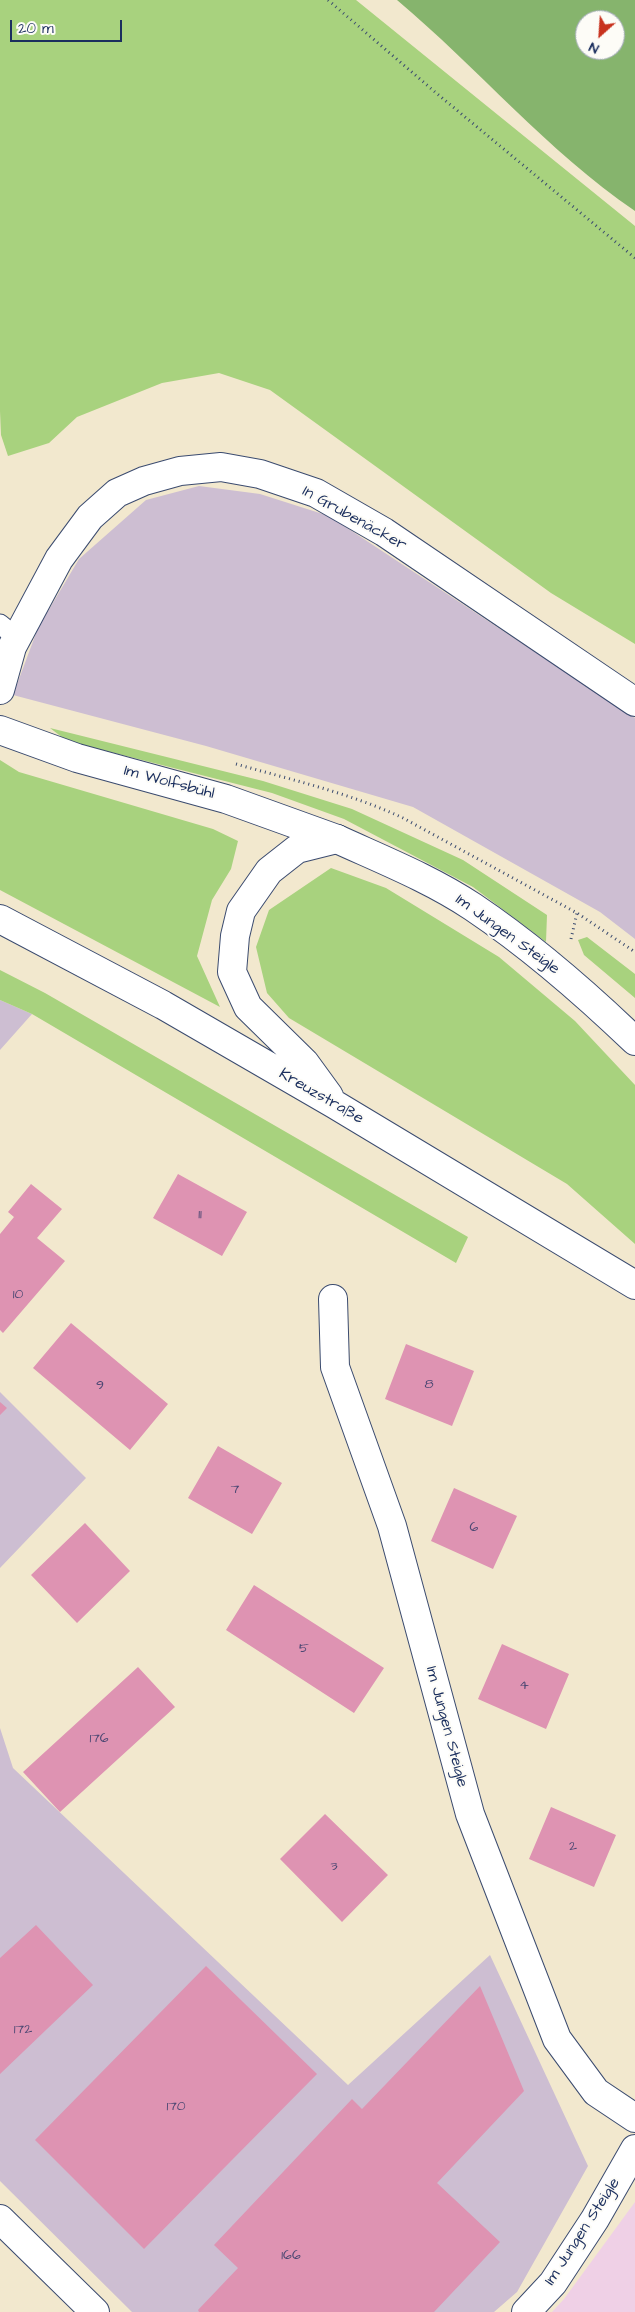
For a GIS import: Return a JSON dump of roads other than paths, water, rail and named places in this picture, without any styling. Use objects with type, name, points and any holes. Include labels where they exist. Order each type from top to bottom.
[{"type":"street","name":"In Grubenäcker","points":[[0,690],[12,647],[9,631],[90,518],[117,493],[144,481],[180,470],[221,468],[260,474],[316,493],[384,532],[635,702]]},
{"type":"street","name":"Im Wolfsbühl","points":[[0,730],[76,758],[226,799],[337,839]]},
{"type":"street","name":"Im Jungen Steigle","points":[[337,839],[416,876],[473,907],[570,981],[635,1041]]},
{"type":"street","points":[[334,1104],[306,1063],[248,1007],[232,972],[235,936],[241,911],[269,871],[297,849],[337,839]]},
{"type":"street","name":"Kreuzstraße","points":[[0,919],[163,1005],[334,1104],[635,1286]]},
{"type":"street","name":"Im Jungen Steigle","points":[[333,1299],[335,1368],[392,1526],[470,1814],[557,2039],[596,2092],[635,2118]]},
{"type":"street","name":"Im Jungen Steigle","points":[[526,2312],[553,2283],[594,2219],[635,2149]]},
{"type":"street","points":[[0,2219],[95,2312]]}]
